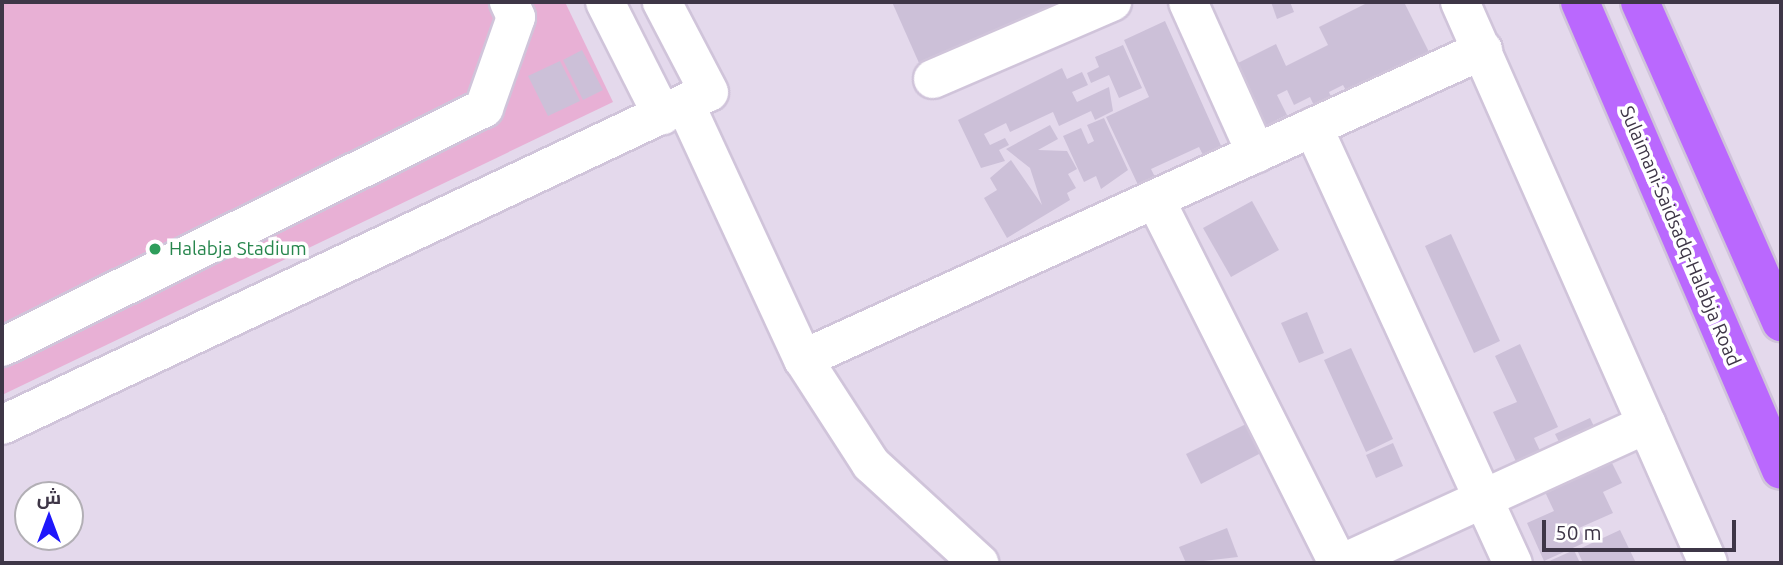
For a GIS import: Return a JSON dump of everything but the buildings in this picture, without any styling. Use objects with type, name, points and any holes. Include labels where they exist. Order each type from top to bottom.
[{"type":"highway","name":"Sulaimani-Saidsadq-Halabja Road","points":[[1580,2],[1781,470]]},
{"type":"highway","points":[[1640,2],[1781,322]]},
{"type":"street","points":[[2,347],[484,108],[516,17],[509,2]]},
{"type":"street","points":[[605,2],[686,103]]},
{"type":"street","points":[[662,2],[686,103],[803,359],[871,464],[979,563]]},
{"type":"street","points":[[933,79],[1112,2]]},
{"type":"street","points":[[1188,2],[1256,153]]},
{"type":"street","points":[[1460,2],[1708,563]]},
{"type":"street","points":[[803,359],[1483,50]]},
{"type":"street","points":[[2,425],[686,103]]},
{"type":"street","points":[[1313,127],[1513,563]]},
{"type":"street","points":[[1155,199],[1340,563],[1647,424]]},
{"type":"shaded area","points":[[2,2],[1781,2],[1781,563],[2,563]]},
{"type":"shaded area","name":"Halabja Stadium","points":[[2,2],[565,2],[613,102],[2,395]]},
{"type":"place","name":"Halabja Stadium","points":[[155,249]]}]
